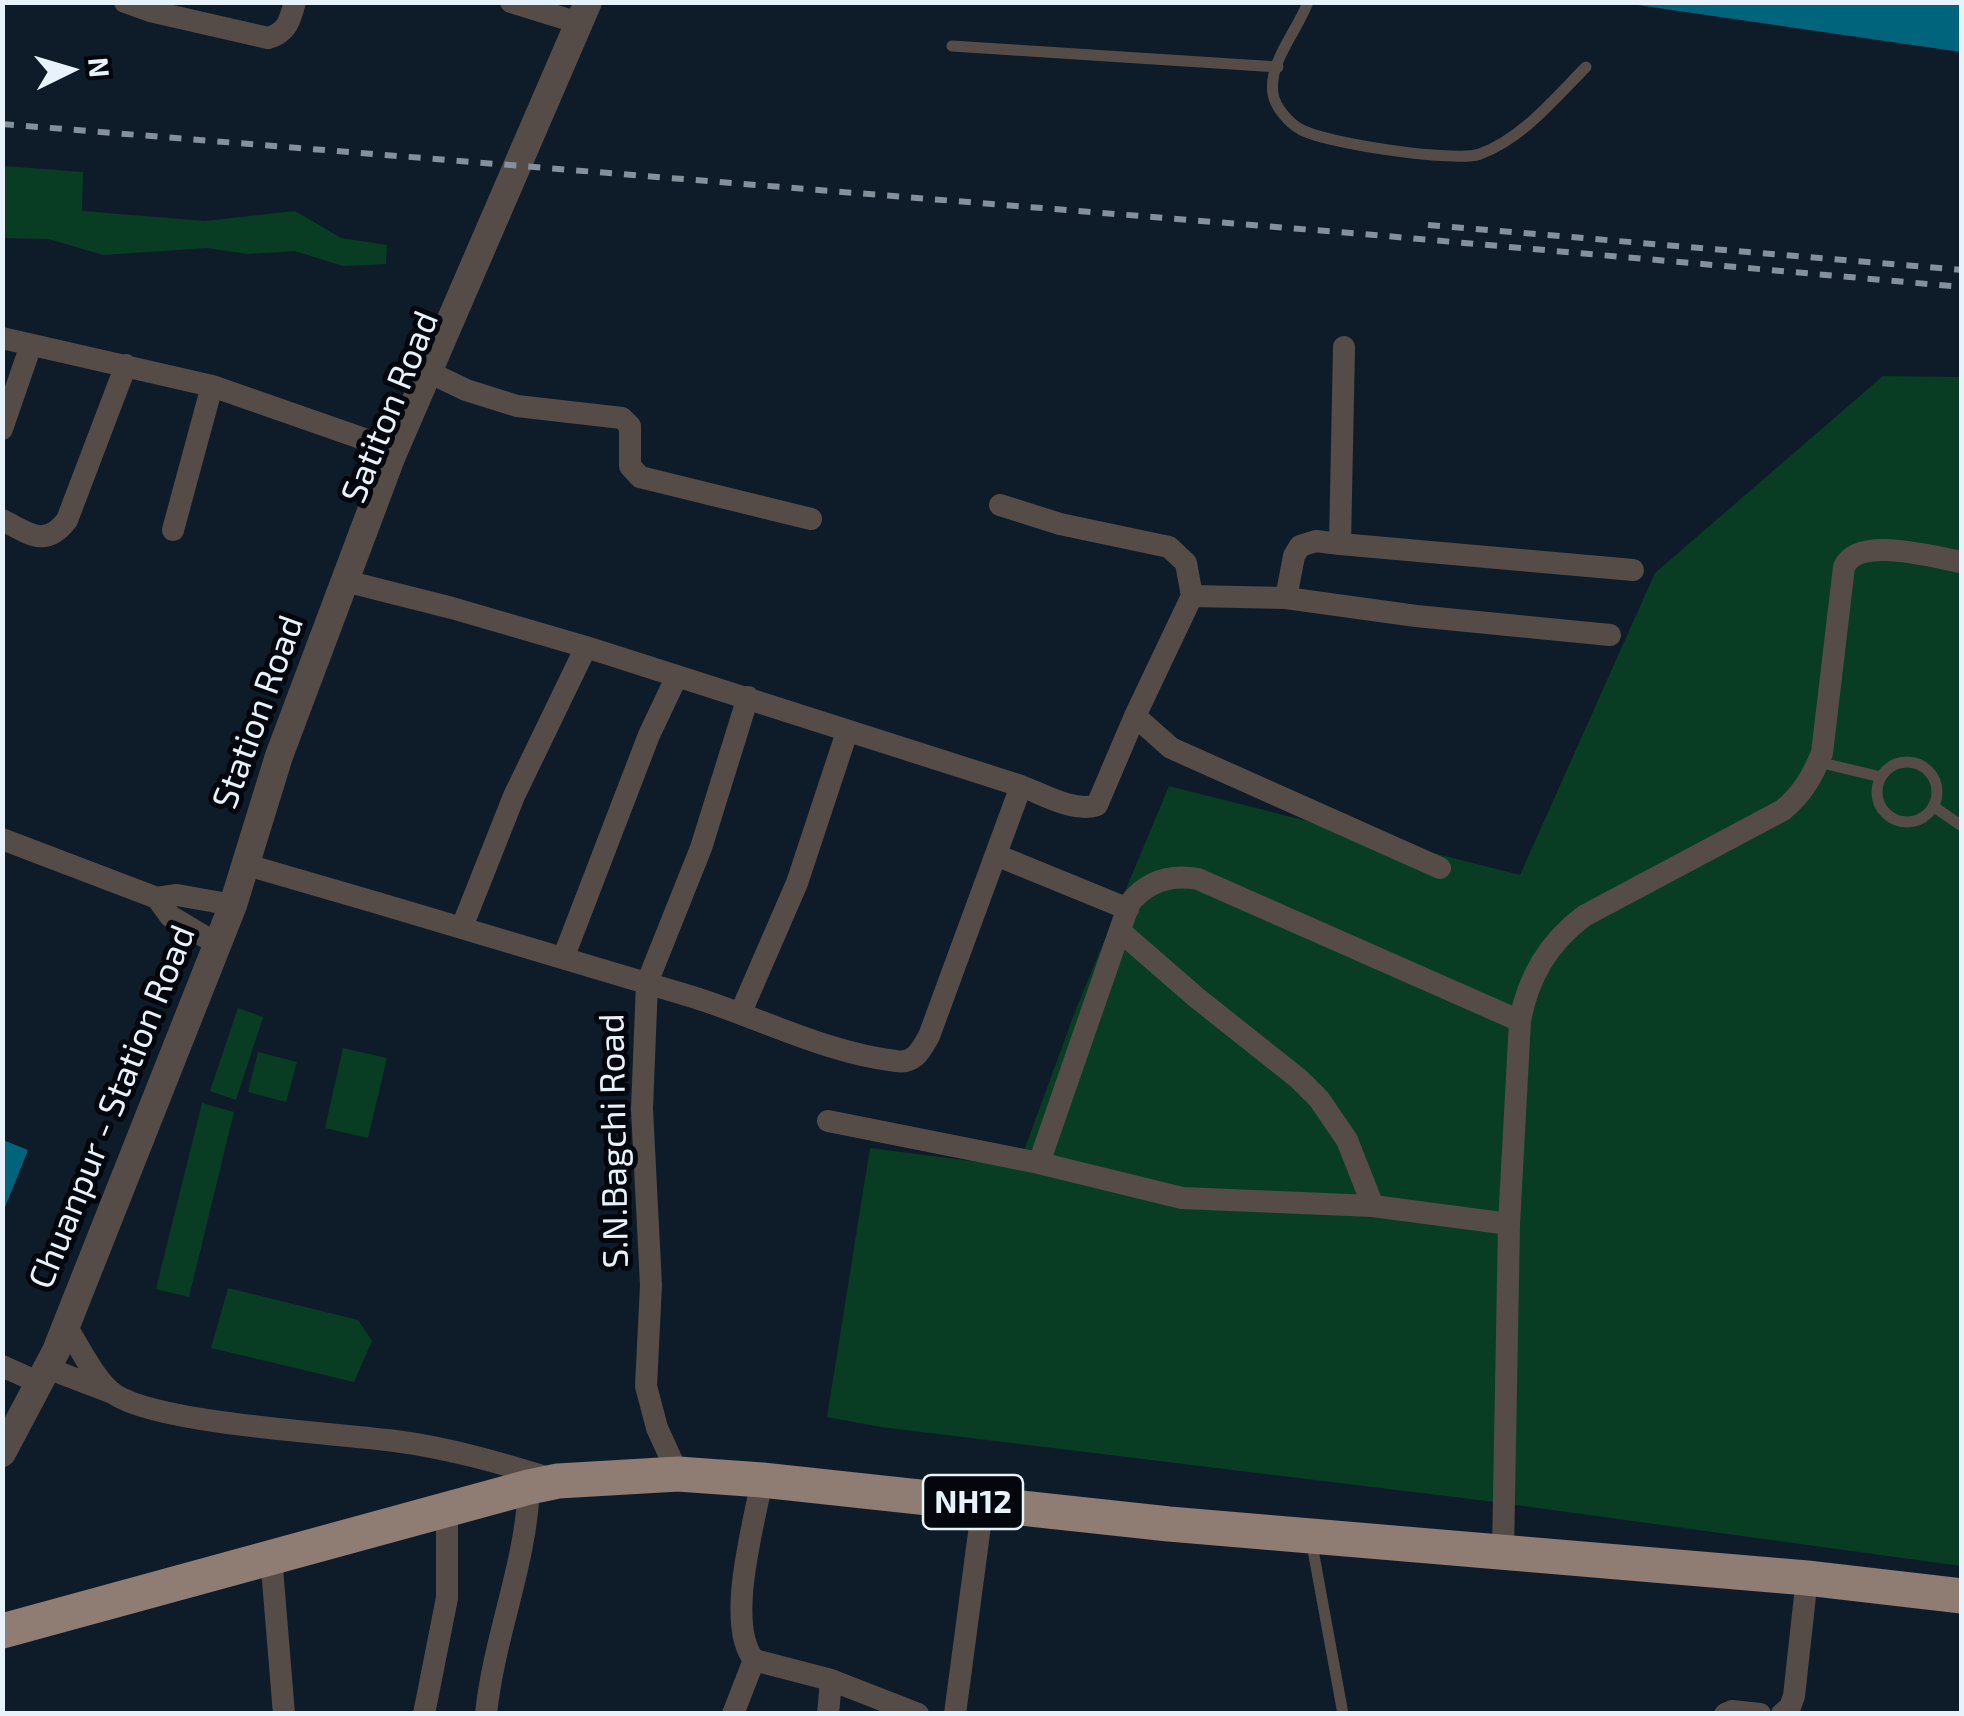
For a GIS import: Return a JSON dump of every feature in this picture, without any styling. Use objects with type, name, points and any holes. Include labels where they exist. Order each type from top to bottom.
[{"type":"main road","name":"NH12","points":[[2,1631],[543,1484],[678,1474],[1808,1578],[1962,1596]]},
{"type":"street","points":[[125,2],[268,38],[286,28],[295,2]]},
{"type":"street","points":[[511,2],[576,8]]},
{"type":"street","name":"Satiton Road","points":[[250,852],[270,823],[309,702],[358,584],[402,461],[599,2]]},
{"type":"street","name":"Station Road","points":[[250,852],[248,816],[384,446],[474,250],[510,151],[576,8]]},
{"type":"street","name":"Station Road","points":[[250,852],[279,756],[391,458],[576,8]]},
{"type":"street","points":[[2,338],[212,386],[384,446]]},
{"type":"street","points":[[2,429],[31,345]]},
{"type":"street","points":[[1340,544],[1344,347]]},
{"type":"street","points":[[2,520],[30,535],[46,537],[68,520],[126,365]]},
{"type":"street","points":[[439,377],[517,406],[622,418],[630,426],[630,466],[640,477],[811,519]]},
{"type":"street","points":[[173,530],[212,386]]},
{"type":"street","points":[[358,584],[586,647],[1089,808],[1097,805],[1192,596],[1186,563],[1169,547],[1060,524],[1000,505]]},
{"type":"street","points":[[1286,598],[1294,556],[1300,546],[1316,542],[1633,570]]},
{"type":"street","points":[[1503,1551],[1509,1224],[1520,1021],[1524,996],[1535,972],[1565,930],[1584,916],[1783,810],[1812,780],[1822,753],[1848,558],[1873,549],[1962,562]]},
{"type":"street","points":[[1192,596],[1286,598],[1416,616],[1610,635]]},
{"type":"street","points":[[462,927],[514,796],[586,647]]},
{"type":"street","points":[[564,956],[649,735],[677,676]]},
{"type":"street","name":"S.N.Bagchi Road","points":[[678,1474],[657,1428],[646,1386],[651,1286],[642,1109],[647,983],[701,848],[748,697]]},
{"type":"street","points":[[1135,716],[1171,748],[1440,868]]},
{"type":"street","points":[[741,1012],[797,883],[847,732]]},
{"type":"street","points":[[250,852],[462,927],[741,1012],[826,1044],[900,1062],[918,1054],[929,1036],[1021,786]]},
{"type":"street","points":[[2,839],[158,898],[177,895],[233,905]]},
{"type":"street","name":"Chuanpur - Station Road","points":[[2,1453],[66,1326],[233,905],[250,852]]},
{"type":"street","points":[[996,855],[1124,921],[1197,998],[1299,1079],[1348,1140],[1373,1206]]},
{"type":"street","points":[[1039,1164],[1124,921],[1138,892],[1150,884],[1182,876],[1198,879],[1520,1021]]},
{"type":"street","points":[[158,898],[170,916],[217,944]]},
{"type":"street","points":[[828,1120],[1182,1198],[1373,1206],[1509,1224]]},
{"type":"street","points":[[66,1326],[110,1392]]},
{"type":"street","points":[[2,1366],[110,1392],[167,1412],[397,1441],[488,1459],[543,1484],[493,1663],[486,1714]]},
{"type":"street","points":[[762,1480],[745,1581],[742,1623],[746,1651],[754,1660],[831,1680],[918,1714]]},
{"type":"street","points":[[955,1714],[983,1503]]},
{"type":"street","points":[[424,1714],[445,1612],[447,1508]]},
{"type":"street","points":[[271,1556],[284,1714]]},
{"type":"street","points":[[1782,1714],[1790,1708],[1794,1696],[1808,1578]]},
{"type":"street","points":[[733,1714],[754,1660]]},
{"type":"street","points":[[828,1714],[831,1680]]},
{"type":"street","points":[[1725,1714],[1760,1714]]},
{"type":"lane","points":[[1308,2],[1278,67],[1273,97],[1291,123],[1310,134],[1438,157],[1470,158],[1500,145],[1522,129],[1586,68]]},
{"type":"lane","points":[[952,46],[1278,67]]},
{"type":"lane","points":[[1818,762],[1881,777]]},
{"type":"lane","points":[[1894,764],[1922,765],[1938,788],[1934,806],[1916,822],[1892,819],[1878,800],[1881,777],[1894,764]]},
{"type":"lane","points":[[1934,806],[1962,826]]},
{"type":"lane","points":[[1310,1534],[1343,1714]]},
{"type":"green space","points":[[3,166],[83,172],[82,211],[205,221],[295,211],[341,238],[387,245],[386,264],[343,266],[295,251],[248,254],[207,248],[103,255],[49,239],[3,238]]},
{"type":"green space","points":[[1883,376],[1961,377],[1961,1566],[827,1417],[870,1148],[1018,1167],[1076,1009],[1169,786],[1520,875],[1655,573]]},
{"type":"green space","points":[[238,1008],[263,1017],[236,1100],[210,1091]]},
{"type":"green space","points":[[343,1048],[387,1058],[368,1138],[325,1128]]},
{"type":"green space","points":[[258,1052],[297,1062],[286,1102],[248,1092]]},
{"type":"green space","points":[[202,1103],[234,1112],[189,1297],[156,1289]]},
{"type":"green space","points":[[228,1288],[358,1320],[372,1341],[354,1382],[211,1348]]},
{"type":"water","points":[[1624,3],[1961,3],[1961,52]]},
{"type":"water","points":[[3,1140],[28,1150],[3,1212]]},
{"type":"railway","points":[[2,124],[1363,234],[1962,287]]},
{"type":"railway","points":[[1428,225],[1962,270]]}]
